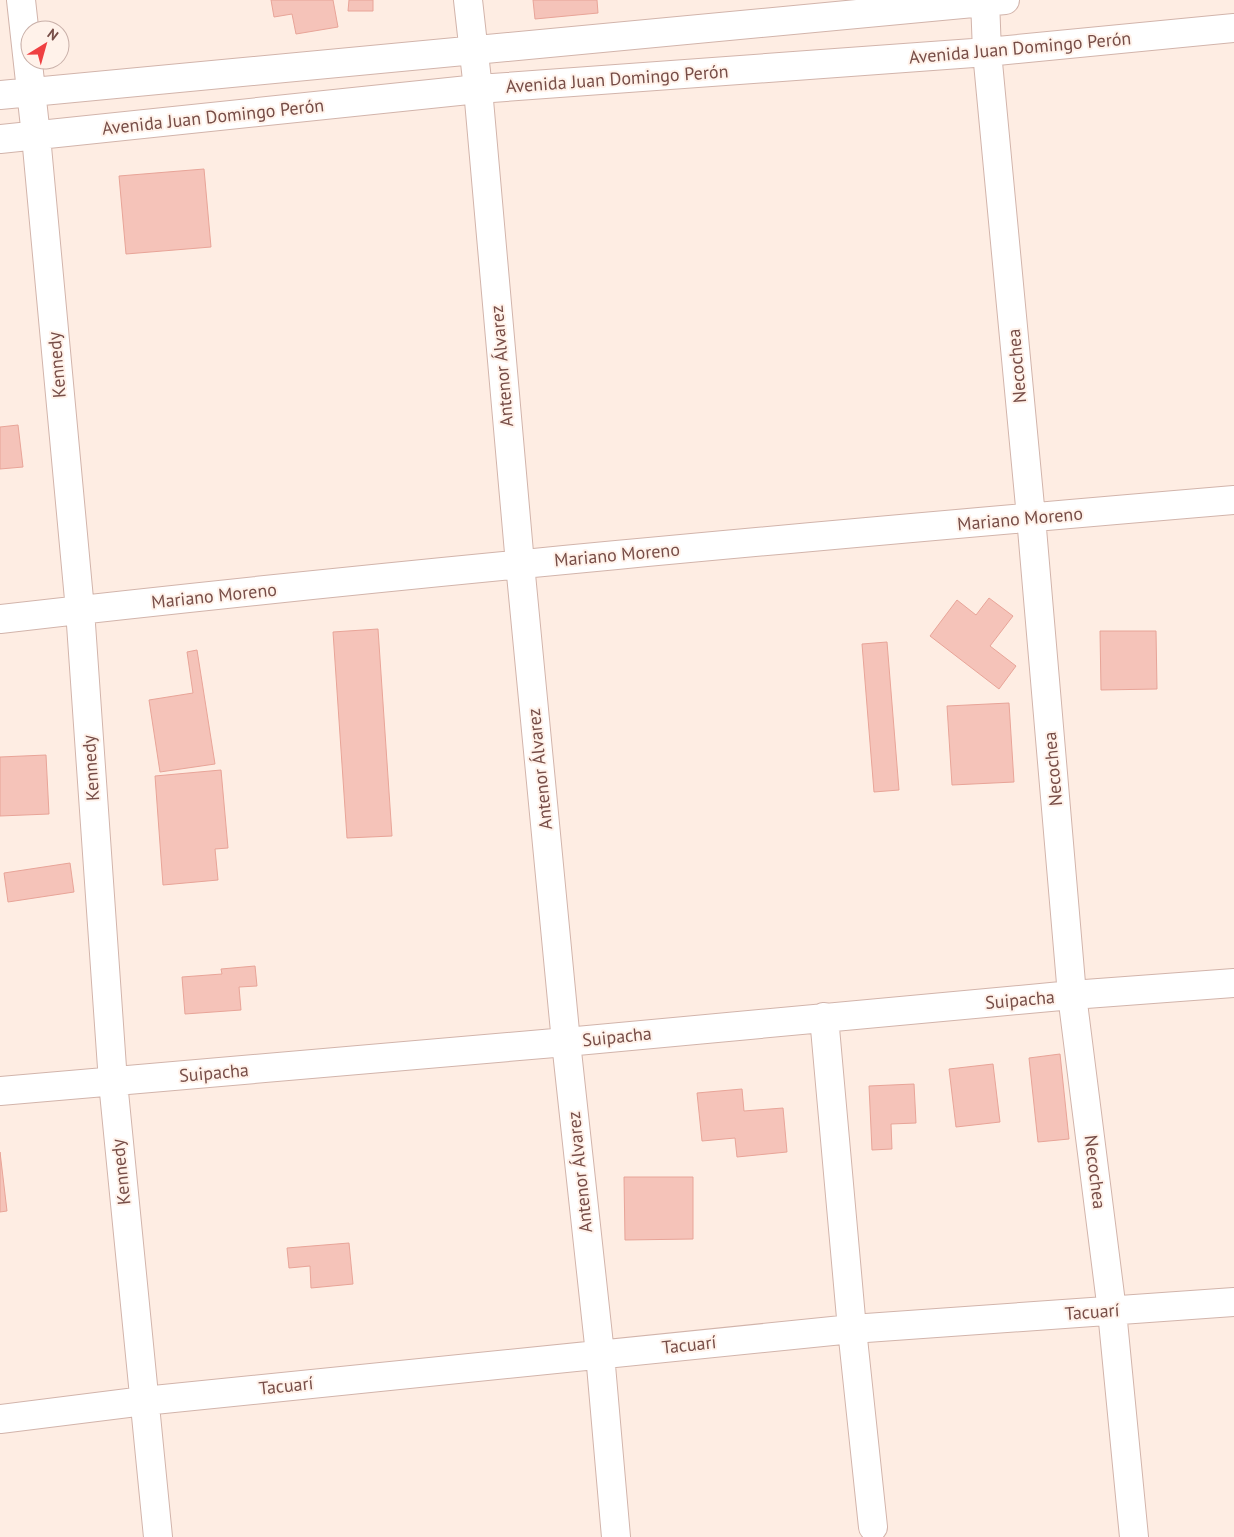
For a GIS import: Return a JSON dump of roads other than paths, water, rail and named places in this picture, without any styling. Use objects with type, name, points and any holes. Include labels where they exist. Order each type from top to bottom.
[{"type":"street","name":"Kennedy","points":[[21,0],[36,136],[80,610],[112,1082],[158,1537]]},
{"type":"street","name":"Antenor Álvarez","points":[[468,0],[478,90],[520,564],[566,1042],[600,1354],[616,1537]]},
{"type":"street","points":[[0,94],[991,1]]},
{"type":"street","name":"Necochea","points":[[991,1],[987,52],[1031,517],[1072,995],[1112,1311],[1134,1537]]},
{"type":"street","name":"Avenida Juan Domingo Perón","points":[[0,139],[478,90],[987,52],[1234,28]]},
{"type":"street","name":"Mariano Moreno","points":[[0,618],[520,564],[1234,500]]},
{"type":"street","name":"Suipacha","points":[[0,1092],[1072,995],[1234,983]]},
{"type":"street","points":[[824,1017],[852,1329],[873,1528]]},
{"type":"street","name":"Tacuarí","points":[[0,1419],[144,1401],[852,1329],[1234,1302]]}]
